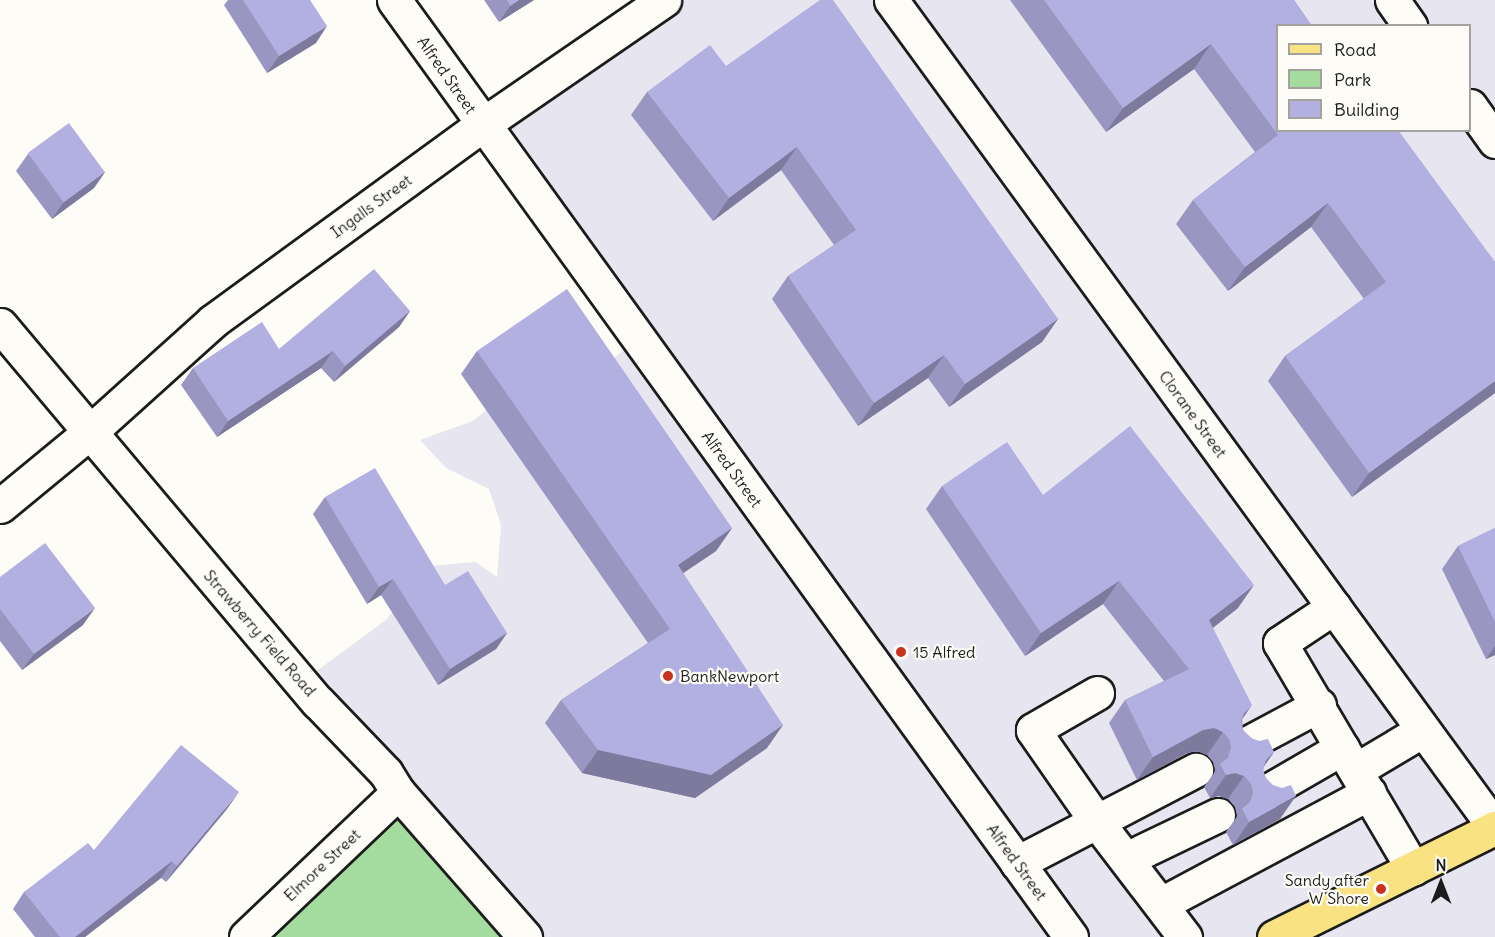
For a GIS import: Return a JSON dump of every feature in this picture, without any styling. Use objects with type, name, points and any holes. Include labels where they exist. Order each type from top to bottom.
[{"type":"main road","points":[[1274,937],[1495,828]]},
{"type":"street","name":"Alfred Street","points":[[394,0],[482,125],[1071,937]]},
{"type":"street","name":"Ingalls Street","points":[[0,506],[92,431],[213,321],[482,125],[664,0]]},
{"type":"street","name":"Clorane Street","points":[[891,0],[1495,828]]},
{"type":"street","points":[[1392,0],[1409,24]]},
{"type":"street","points":[[1471,107],[1495,141]]},
{"type":"street","name":"Strawberry Field Road","points":[[0,325],[92,431],[133,486],[318,702],[386,773],[398,792],[525,937]]},
{"type":"street","points":[[1334,607],[1280,643],[1319,705],[1413,869]]},
{"type":"street","points":[[1097,693],[1033,730],[1097,822],[1185,937]]},
{"type":"street","points":[[1244,745],[1319,705]]},
{"type":"street","points":[[1161,904],[1356,771],[1423,730]]},
{"type":"street","points":[[1017,863],[1196,770]]},
{"type":"street","points":[[1266,792],[1356,771]]},
{"type":"street","name":"Elmore Street","points":[[246,937],[398,792]]},
{"type":"street","points":[[1126,859],[1218,815]]},
{"type":"shaded area","points":[[656,0],[1495,0],[1495,937],[529,937],[307,678],[386,620],[429,566],[476,562],[497,577],[501,525],[489,489],[446,468],[420,440],[473,421],[493,404],[554,401],[623,351],[638,336],[489,129]]},
{"type":"green space","points":[[392,795],[529,937],[242,937]]},
{"type":"building","points":[[243,0],[310,0],[327,26],[279,56]]},
{"type":"building","points":[[507,0],[519,0],[510,6]]},
{"type":"building","points":[[820,0],[833,0],[1058,319],[965,384],[944,355],[874,403],[788,276],[856,230],[797,147],[729,198],[647,92],[710,45],[726,66]]},
{"type":"building","points":[[1044,0],[1294,0],[1311,24],[1276,24],[1276,132],[1399,132],[1495,262],[1495,381],[1369,473],[1285,356],[1386,282],[1328,203],[1245,267],[1193,200],[1278,135],[1211,44],[1123,108]]},
{"type":"building","points":[[69,123],[105,172],[64,202],[28,153]]},
{"type":"building","points":[[374,269],[410,311],[345,366],[333,351],[228,421],[193,368],[262,322],[279,349]]},
{"type":"building","points":[[567,289],[732,528],[678,565],[783,725],[711,775],[598,750],[561,700],[670,629],[477,351]]},
{"type":"building","points":[[1130,426],[1254,585],[1209,620],[1252,705],[1244,713],[1241,721],[1243,730],[1251,738],[1259,741],[1268,739],[1274,752],[1266,760],[1263,770],[1266,778],[1273,785],[1282,788],[1291,785],[1296,796],[1249,822],[1242,809],[1250,802],[1253,793],[1251,784],[1244,776],[1235,773],[1226,775],[1220,764],[1228,758],[1231,747],[1229,739],[1223,732],[1214,728],[1203,730],[1153,757],[1125,700],[1189,669],[1119,581],[1041,633],[942,486],[1007,442],[1043,495]]},
{"type":"building","points":[[375,468],[445,585],[468,571],[507,633],[450,669],[393,579],[379,587],[325,497]]},
{"type":"building","points":[[1495,528],[1495,622],[1458,546]]},
{"type":"building","points":[[45,543],[95,608],[34,654],[0,609],[0,577]]},
{"type":"building","points":[[181,745],[239,792],[177,866],[172,861],[75,937],[60,937],[24,892],[88,843],[94,850]]},
{"type":"place","name":"15 Alfred","points":[[901,652]]},
{"type":"place","name":"BankNewport","points":[[668,676]]},
{"type":"place","name":"Sandy after W Shore","points":[[1381,889]]}]
